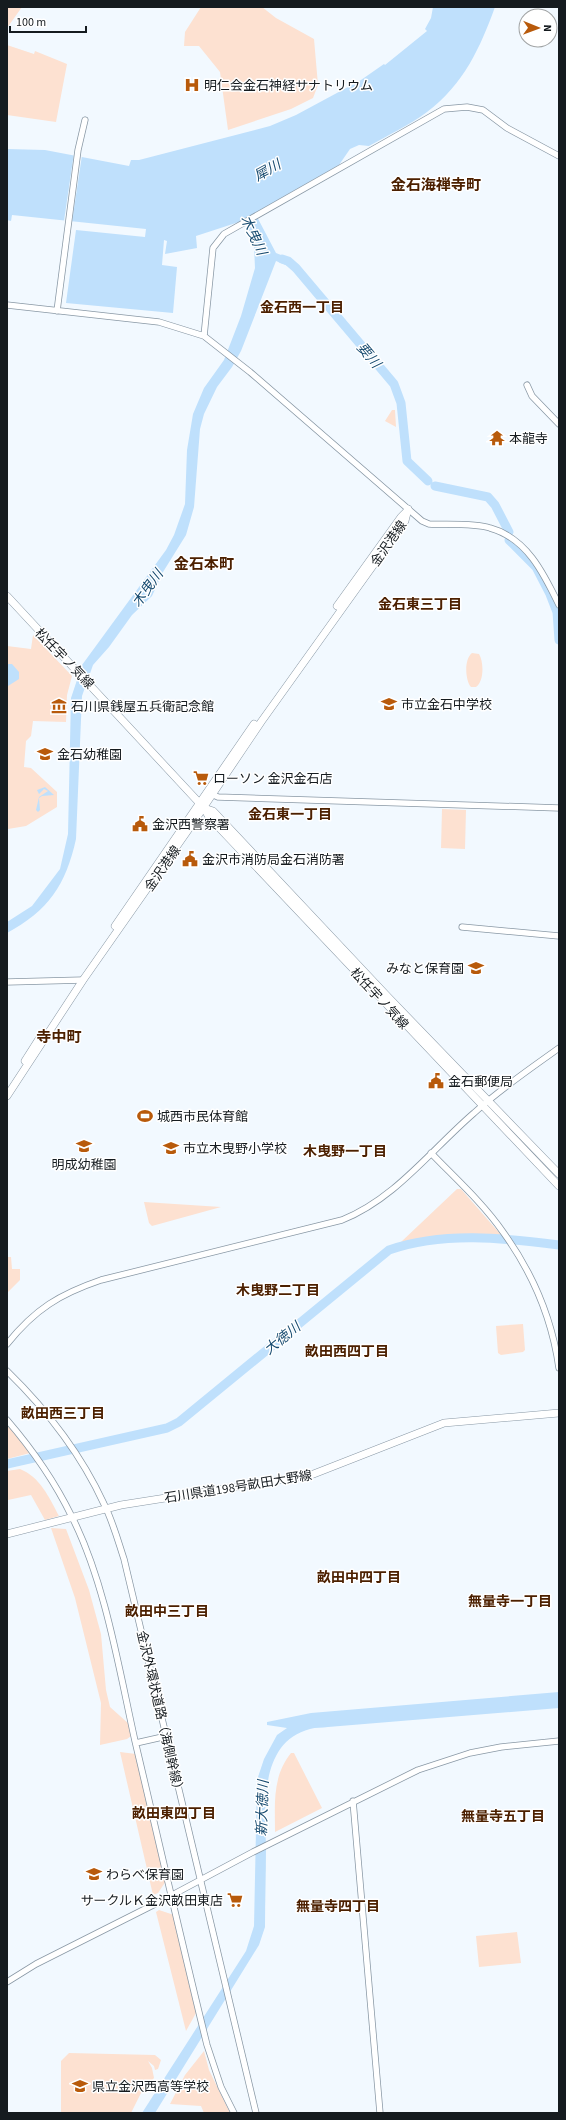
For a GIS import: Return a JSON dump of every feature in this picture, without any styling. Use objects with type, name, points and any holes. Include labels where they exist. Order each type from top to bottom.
[{"type":"main road","name":"金沢港線","points":[[7,1087],[210,794],[366,564],[408,509]]},
{"type":"main road","name":"松任宇ノ気線","points":[[7,596],[94,688],[201,806],[213,811],[485,1103],[559,1186]]},
{"type":"main road","name":"金沢港線","points":[[7,1096],[81,980]]},
{"type":"main road","name":"松任宇ノ気線","points":[[485,1103],[559,1174]]},
{"type":"main road","name":"石川県道198号畝田大野線","points":[[7,1534],[121,1505],[311,1475],[444,1423],[559,1413]]},
{"type":"street","points":[[204,336],[213,248],[224,234],[444,109],[467,107],[483,110],[507,128],[559,156]]},
{"type":"street","points":[[57,311],[68,224],[84,120]]},
{"type":"street","points":[[7,304],[159,322],[204,336],[225,351],[408,509],[429,524],[490,528],[514,540],[530,554],[539,567],[559,606]]},
{"type":"street","points":[[527,385],[532,396],[559,424]]},
{"type":"street","points":[[210,794],[559,808]]},
{"type":"street","points":[[462,927],[559,936]]},
{"type":"street","points":[[7,982],[81,980]]},
{"type":"street","points":[[7,1344],[47,1304],[77,1288],[109,1278],[342,1220],[363,1212],[396,1186],[485,1103],[559,1048]]},
{"type":"street","points":[[431,1153],[503,1231],[513,1247],[538,1293],[558,1352],[559,1368]]},
{"type":"street","name":"金沢外環状道路（海側幹線）","points":[[7,1371],[41,1407],[70,1444],[107,1509],[124,1559],[256,2113]]},
{"type":"street","points":[[7,1420],[33,1452],[73,1518],[91,1565],[106,1612],[207,2045],[221,2087],[234,2113]]},
{"type":"street","points":[[136,1743],[166,1733]]},
{"type":"street","points":[[7,1982],[36,1964],[253,1852],[418,1770],[470,1753],[501,1747],[559,1741]]},
{"type":"street","points":[[353,1801],[380,2113]]},
{"type":"shaded area","points":[[7,7],[22,7],[7,28]]},
{"type":"shaded area","points":[[201,7],[262,7],[276,18],[314,39],[318,85],[313,98],[291,109],[228,130],[220,72],[199,46],[184,46],[185,32]]},
{"type":"shaded area","points":[[7,45],[34,54],[35,51],[67,64],[56,122],[7,115]]},
{"type":"shaded area","points":[[392,410],[395,410],[396,427],[385,421]]},
{"type":"shaded area","points":[[33,635],[72,676],[67,695],[66,722],[33,721],[31,736],[26,741],[24,767],[31,768],[57,792],[57,807],[26,826],[8,829],[7,646],[31,649]]},
{"type":"shaded area","points":[[472,653],[479,654],[482,662],[481,681],[476,687],[471,687],[469,684],[466,670],[469,656]]},
{"type":"shaded area","points":[[442,809],[466,810],[465,849],[441,848]]},
{"type":"shaded area","points":[[457,1189],[461,1189],[502,1236],[486,1234],[401,1242]]},
{"type":"shaded area","points":[[144,1202],[221,1207],[152,1226],[149,1223]]},
{"type":"shaded area","points":[[7,1257],[11,1257],[12,1269],[20,1269],[20,1280],[8,1292]]},
{"type":"shaded area","points":[[523,1324],[525,1350],[523,1352],[501,1355],[498,1353],[496,1326]]},
{"type":"shaded area","points":[[7,1424],[30,1453],[7,1459]]},
{"type":"shaded area","points":[[20,1469],[33,1477],[43,1488],[59,1516],[45,1520],[31,1495],[8,1500],[7,1471]]},
{"type":"shaded area","points":[[51,1528],[66,1529],[89,1590],[101,1634],[106,1690],[110,1707],[129,1724],[131,1736],[127,1739],[100,1745],[101,1703],[75,1598]]},
{"type":"shaded area","points":[[120,1752],[136,1754],[166,1881],[158,1893],[153,1895]]},
{"type":"shaded area","points":[[291,1753],[294,1753],[322,1808],[275,1832],[275,1801],[280,1771]]},
{"type":"shaded area","points":[[159,1910],[174,1915],[196,2013],[186,2031],[156,1912]]},
{"type":"shaded area","points":[[517,1932],[521,1963],[479,1967],[476,1936]]},
{"type":"shaded area","points":[[204,2051],[209,2070],[230,2113],[204,2113],[201,2106],[170,2104],[185,2075]]},
{"type":"shaded area","points":[[69,2053],[155,2055],[161,2060],[158,2069],[155,2070],[154,2066],[148,2061],[152,2068],[154,2078],[142,2091],[131,2113],[61,2113],[61,2061]]},
{"type":"water","points":[[433,7],[495,7],[477,51],[451,90],[427,112],[413,121],[369,146],[359,145],[350,149],[339,165],[255,213],[276,253],[291,259],[294,263],[288,266],[276,261],[241,351],[232,367],[217,387],[204,414],[200,429],[194,507],[186,535],[163,572],[152,596],[132,615],[109,647],[93,665],[82,696],[76,839],[67,870],[61,883],[44,906],[34,916],[7,933],[7,922],[32,906],[60,869],[68,834],[71,698],[82,665],[166,550],[174,535],[185,504],[187,450],[193,414],[204,388],[224,360],[241,316],[255,268],[254,246],[249,231],[242,221],[196,236],[197,248],[165,254],[167,241],[164,240],[162,265],[177,267],[173,313],[66,303],[76,230],[145,237],[146,229],[12,215],[11,221],[7,220],[7,149],[45,150],[129,166],[131,160],[139,160],[270,126],[296,115],[361,80],[384,64],[385,65],[427,31],[425,29],[431,18]]},
{"type":"water","points":[[7,664],[12,664],[19,672],[19,679],[8,686]]},
{"type":"water","points":[[45,787],[54,795],[42,796],[39,798],[40,810],[38,812],[36,810],[39,797],[48,791],[44,789],[39,794],[37,790]]},
{"type":"water","name":"新大徳川","points":[[559,1692],[559,1708],[314,1728],[293,1736],[281,1747],[273,1762],[268,1778],[266,1796],[265,1927],[259,1945],[155,2113],[142,2113],[246,1951],[254,1926],[257,1780],[264,1759],[277,1735],[287,1728],[267,1725],[267,1722],[311,1713]]},
{"type":"pier","points":[[74,153],[82,155],[72,222],[64,221]]},
{"type":"waterway","name":"要川","points":[[282,259],[288,261],[296,268],[394,384],[401,403],[407,461],[428,481]]},
{"type":"waterway","name":"要川","points":[[435,486],[488,497],[495,505],[509,532]]},
{"type":"waterway","name":"要川","points":[[509,540],[536,567],[550,594],[557,612],[559,640]]},
{"type":"waterway","name":"大徳川","points":[[7,1464],[167,1428],[179,1422],[389,1250],[410,1244],[452,1238],[495,1238],[559,1245]]},
{"type":"place","name":"明仁会金石神経サナトリウム","points":[[192,85]]},
{"type":"place","name":"本龍寺","points":[[497,438]]},
{"type":"place","name":"市立金石中学校","points":[[389,704]]},
{"type":"place","name":"石川県銭屋五兵衛記念館","points":[[59,706]]},
{"type":"place","name":"金石幼稚園","points":[[45,754]]},
{"type":"place","name":"ローソン 金沢金石店","points":[[201,778]]},
{"type":"place","name":"金沢西警察署","points":[[140,824]]},
{"type":"place","name":"金沢市消防局金石消防署","points":[[190,859]]},
{"type":"place","name":"みなと保育園","points":[[476,968]]},
{"type":"place","name":"金石郵便局","points":[[436,1081]]},
{"type":"place","name":"城西市民体育館","points":[[145,1116]]},
{"type":"place","name":"明成幼稚園","points":[[84,1146]]},
{"type":"place","name":"市立木曳野小学校","points":[[171,1148]]},
{"type":"place","name":"わらべ保育園","points":[[94,1874]]},
{"type":"place","name":"サークルＫ金沢畝田東店","points":[[235,1900]]},
{"type":"place","name":"県立金沢西高等学校","points":[[80,2086]]},
{"type":"district","name":"金石海禅寺町","points":[[436,185]]},
{"type":"district","name":"金石西一丁目","points":[[302,307]]},
{"type":"district","name":"金石本町","points":[[204,564]]},
{"type":"district","name":"金石東三丁目","points":[[420,604]]},
{"type":"district","name":"金石東一丁目","points":[[290,814]]},
{"type":"district","name":"寺中町","points":[[59,1037]]},
{"type":"district","name":"木曳野一丁目","points":[[345,1151]]},
{"type":"district","name":"木曳野二丁目","points":[[278,1290]]},
{"type":"district","name":"畝田西四丁目","points":[[347,1351]]},
{"type":"district","name":"畝田西三丁目","points":[[63,1413]]},
{"type":"district","name":"畝田中四丁目","points":[[359,1577]]},
{"type":"district","name":"無量寺一丁目","points":[[510,1601]]},
{"type":"district","name":"畝田中三丁目","points":[[167,1611]]},
{"type":"district","name":"畝田東四丁目","points":[[174,1813]]},
{"type":"district","name":"無量寺五丁目","points":[[503,1816]]},
{"type":"district","name":"無量寺四丁目","points":[[338,1906]]},
{"type":"water label","name":"犀川","points":[[267,170]]},
{"type":"water label","name":"木曳川","points":[[254,235]]},
{"type":"water label","name":"木曳川","points":[[147,588]]}]
